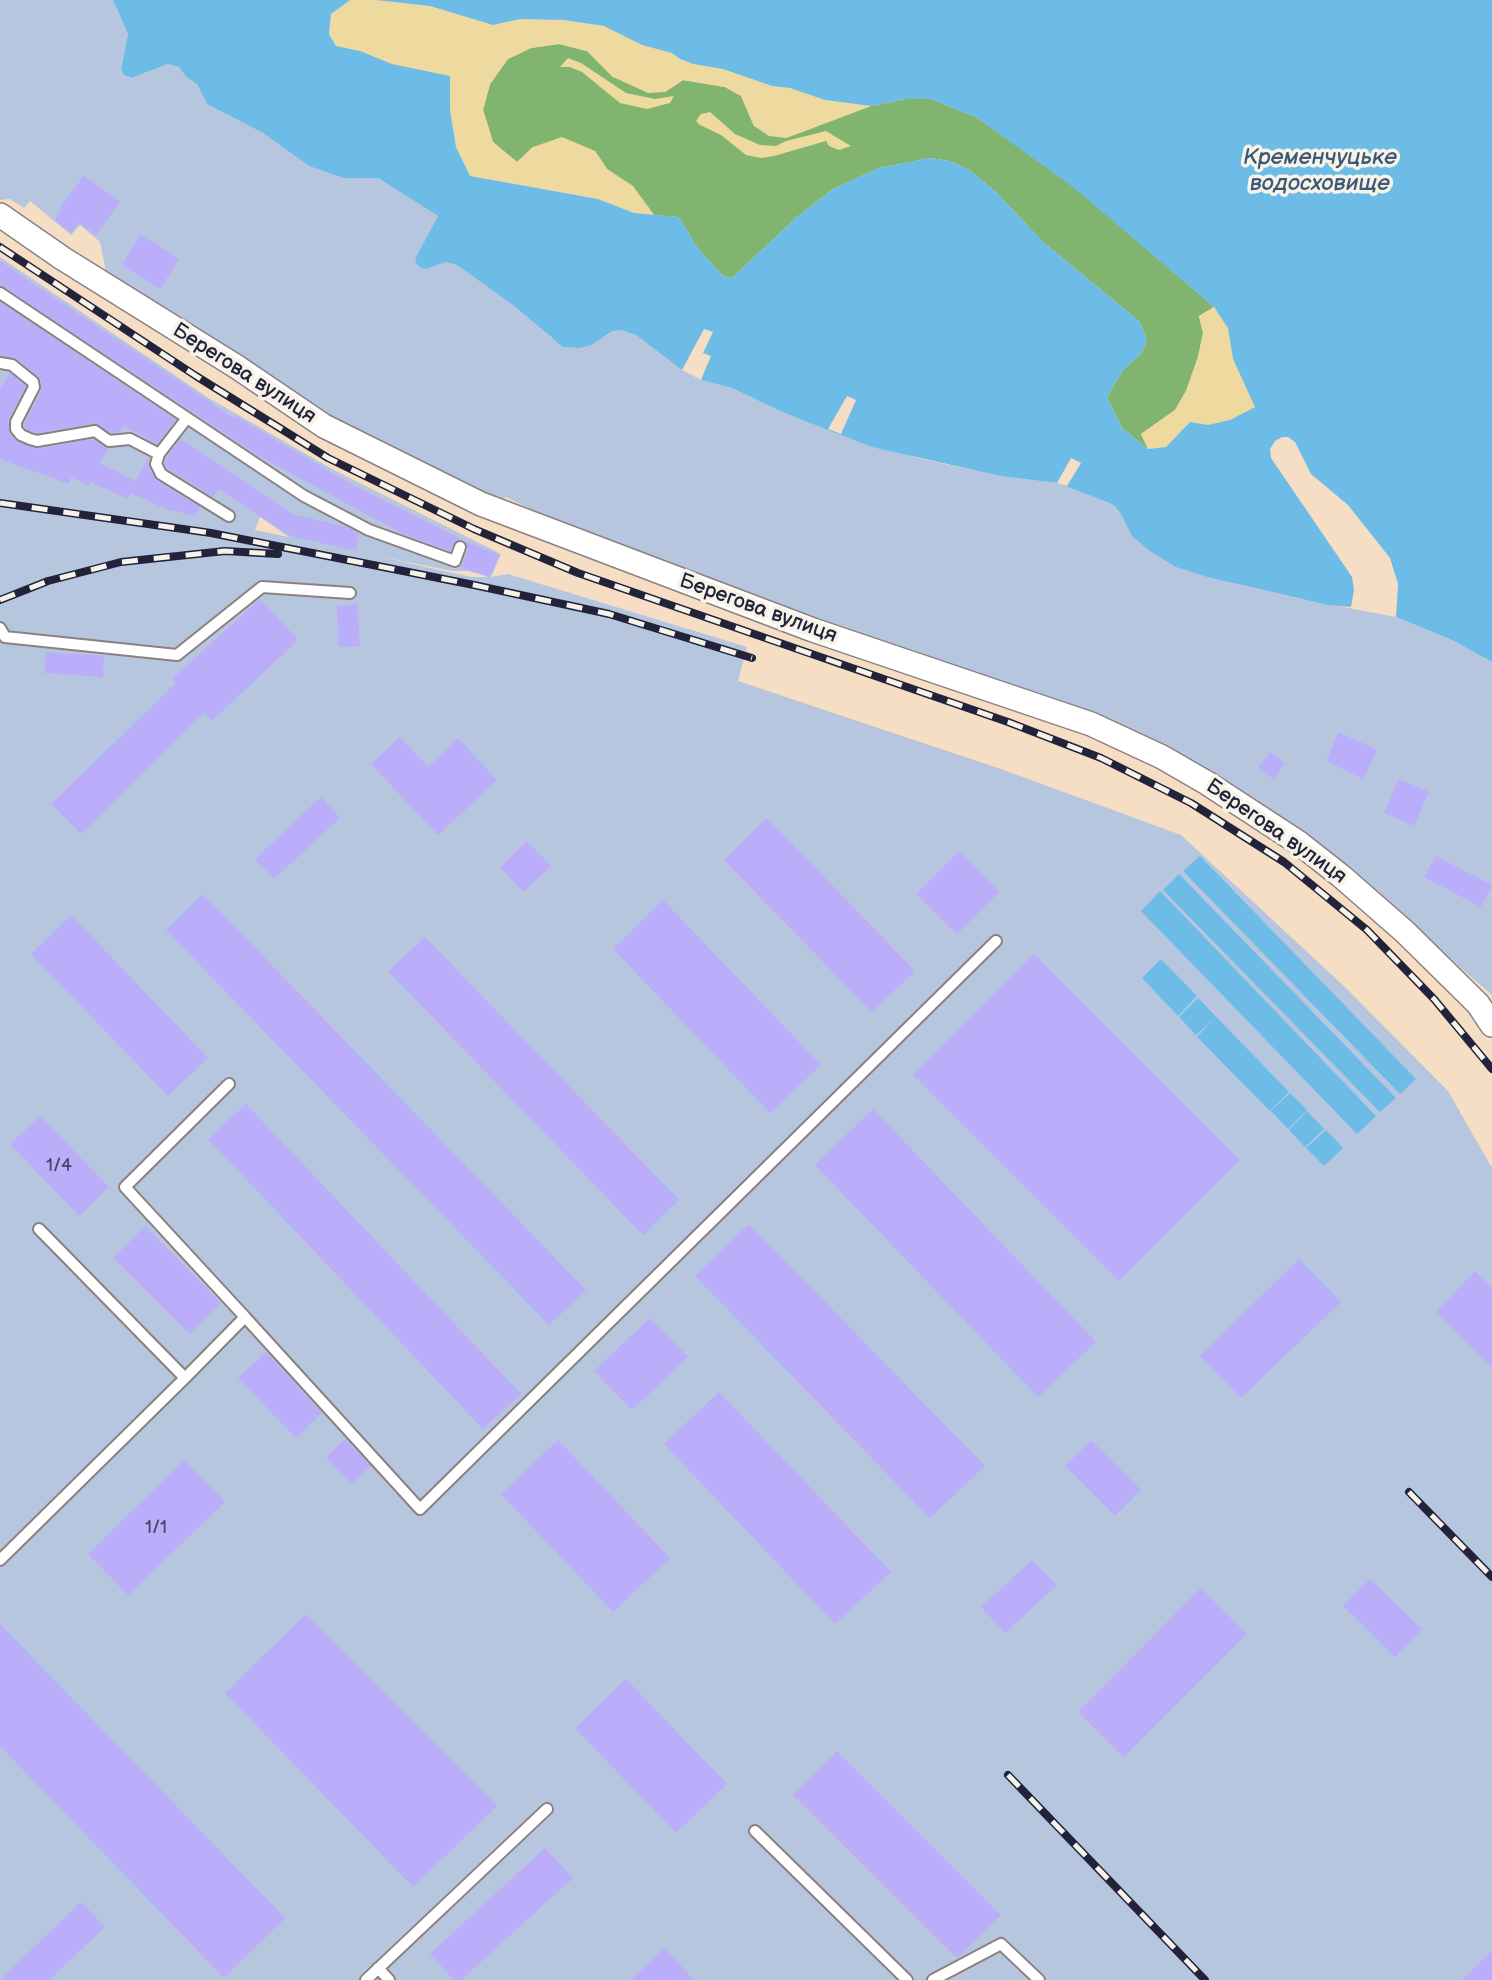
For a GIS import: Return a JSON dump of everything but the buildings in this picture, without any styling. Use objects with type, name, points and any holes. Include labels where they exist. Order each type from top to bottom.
[{"type":"street","name":"Берегова вулиця","points":[[0,215],[62,258],[237,367],[324,426],[481,504],[813,630],[1091,724],[1162,757],[1208,783],[1299,843],[1341,876],[1405,932],[1478,1004],[1492,1025]]},
{"type":"lane","points":[[0,293],[304,496],[369,530],[455,561],[460,547]]},
{"type":"lane","points":[[0,363],[12,365],[33,382],[34,387],[16,422],[16,429],[21,435],[37,440],[95,431],[109,441],[130,439],[159,454]]},
{"type":"lane","points":[[187,418],[159,454],[156,464],[161,474],[229,516]]},
{"type":"lane","points":[[0,628],[5,637],[177,655],[262,587],[351,593]]},
{"type":"lane","points":[[229,1084],[125,1187],[420,1509],[996,941]]},
{"type":"lane","points":[[39,1229],[186,1378]]},
{"type":"lane","points":[[0,1560],[245,1317]]},
{"type":"lane","points":[[366,1980],[547,1809]]},
{"type":"lane","points":[[755,1831],[907,1980]]},
{"type":"lane","points":[[933,1980],[1000,1944],[1039,1980]]},
{"type":"lane","points":[[378,1968],[389,1980]]},
{"type":"shaded area","points":[[0,0],[113,0],[128,34],[121,69],[133,78],[168,64],[179,67],[186,77],[197,84],[207,104],[263,133],[309,166],[343,178],[378,178],[438,216],[417,255],[427,269],[446,262],[457,265],[514,306],[553,339],[605,337],[621,329],[636,335],[682,370],[701,380],[732,388],[782,412],[841,434],[917,458],[1000,476],[1057,483],[1107,502],[1115,506],[1133,536],[1151,552],[1177,567],[1207,577],[1301,599],[1396,617],[1450,639],[1492,662],[1492,995],[1412,926],[1164,756],[644,565],[506,497],[498,501],[343,425],[106,272],[100,242],[80,225],[71,235],[30,201],[24,208],[10,199],[0,200]]},
{"type":"shaded area","points":[[0,257],[207,397],[332,469],[501,554],[491,577],[508,574],[747,647],[738,681],[1001,769],[1181,835],[1346,988],[1448,1091],[1492,1168],[1492,1980],[0,1980]],"holes":[[[260,517],[289,537],[255,530]],[[372,555],[452,571],[469,571],[488,577],[471,577]]]},
{"type":"green space","points":[[559,44],[587,51],[613,77],[665,92],[683,80],[725,87],[741,96],[754,126],[786,138],[871,106],[906,99],[931,99],[976,117],[1073,186],[1214,307],[1199,316],[1203,333],[1186,391],[1175,410],[1141,434],[1148,449],[1122,428],[1107,397],[1123,370],[1140,355],[1147,341],[1140,322],[1043,242],[997,193],[971,171],[950,161],[930,158],[879,168],[833,189],[797,217],[732,278],[723,276],[698,249],[679,217],[654,215],[633,187],[607,169],[595,151],[533,147],[517,162],[493,142],[483,110],[490,84],[508,59],[531,48]]},
{"type":"sand","points":[[350,0],[430,6],[493,25],[520,19],[564,20],[604,26],[642,45],[672,53],[680,60],[693,64],[723,69],[825,100],[871,106],[786,138],[769,136],[754,126],[741,96],[725,87],[683,80],[665,92],[648,93],[613,77],[587,51],[559,44],[531,48],[508,59],[490,84],[483,110],[493,142],[517,162],[533,147],[562,137],[595,151],[607,169],[633,186],[654,215],[634,213],[598,199],[470,176],[456,147],[450,110],[449,76],[392,64],[360,51],[336,46],[329,34],[331,14]]},
{"type":"sand","points":[[568,58],[581,63],[626,93],[655,99],[674,96],[670,103],[647,109],[620,103],[582,72],[570,67],[560,67]]},
{"type":"sand","points":[[710,112],[735,134],[760,145],[776,146],[826,131],[851,146],[839,150],[829,146],[826,141],[774,156],[761,158],[746,155],[721,135],[696,121],[701,114]]},
{"type":"sand","points":[[1214,307],[1223,320],[1230,317],[1233,359],[1256,406],[1230,420],[1208,425],[1190,422],[1166,447],[1148,449],[1141,434],[1175,410],[1186,391],[1203,333],[1199,316]]},
{"type":"water","name":"Кременчуцьке водосховище","points":[[113,0],[350,0],[331,14],[329,34],[336,46],[360,51],[392,64],[450,76],[450,110],[456,147],[470,176],[598,199],[634,213],[679,217],[698,249],[723,276],[732,278],[797,217],[833,189],[879,168],[930,158],[950,161],[971,171],[997,193],[1043,242],[1140,322],[1147,341],[1140,355],[1123,370],[1107,397],[1122,428],[1148,449],[1166,447],[1190,422],[1208,425],[1230,420],[1255,407],[1233,359],[1228,328],[1214,307],[1073,187],[976,117],[931,99],[906,99],[871,106],[825,100],[723,69],[693,64],[672,53],[642,45],[604,26],[564,20],[520,19],[493,25],[430,6],[376,0],[1492,0],[1492,662],[1450,639],[1396,617],[1398,584],[1390,558],[1348,505],[1311,474],[1295,442],[1288,437],[1275,441],[1270,449],[1271,458],[1352,577],[1354,590],[1351,607],[1328,605],[1207,577],[1176,567],[1151,552],[1132,536],[1121,514],[1115,506],[1107,502],[1057,483],[1000,476],[872,447],[782,412],[732,388],[701,380],[682,370],[636,335],[621,330],[613,331],[591,345],[580,348],[563,347],[514,306],[457,265],[446,262],[427,269],[421,268],[415,262],[417,255],[438,216],[378,178],[343,178],[309,166],[263,133],[207,104],[197,84],[186,77],[179,67],[168,64],[132,78],[124,75],[121,69],[128,34]]},
{"type":"water","points":[[1200,856],[1416,1079],[1400,1094],[1183,871]]},
{"type":"water","points":[[1179,874],[1396,1098],[1380,1112],[1163,890]]},
{"type":"water","points":[[1160,891],[1376,1116],[1357,1134],[1141,911]]},
{"type":"water","points":[[1161,959],[1197,996],[1178,1016],[1142,978]]},
{"type":"water","points":[[1198,998],[1289,1092],[1270,1111],[1197,1037],[1215,1018],[1196,1035],[1179,1017]]},
{"type":"water","points":[[1290,1093],[1307,1110],[1288,1129],[1271,1111]]},
{"type":"water","points":[[1307,1111],[1324,1129],[1305,1147],[1289,1130]]},
{"type":"water","points":[[1326,1130],[1343,1148],[1324,1166],[1306,1148]]},
{"type":"pier","points":[[704,329],[713,332],[703,353],[711,356],[701,380],[682,370]]},
{"type":"pier","points":[[847,396],[856,400],[841,434],[828,429]]},
{"type":"pier","points":[[1071,458],[1081,463],[1067,486],[1057,483]]},
{"type":"railway","points":[[0,247],[196,376],[328,458],[474,529],[578,573],[1008,722],[1101,758],[1191,803],[1284,862],[1367,930],[1434,999],[1492,1069]]},
{"type":"railway","points":[[0,503],[211,533],[474,585],[609,614],[752,658]]},
{"type":"railway","points":[[0,600],[48,581],[121,562],[225,551],[278,554]]},
{"type":"railway","points":[[1409,1492],[1492,1577]]},
{"type":"railway","points":[[1008,1775],[1205,1980]]}]
